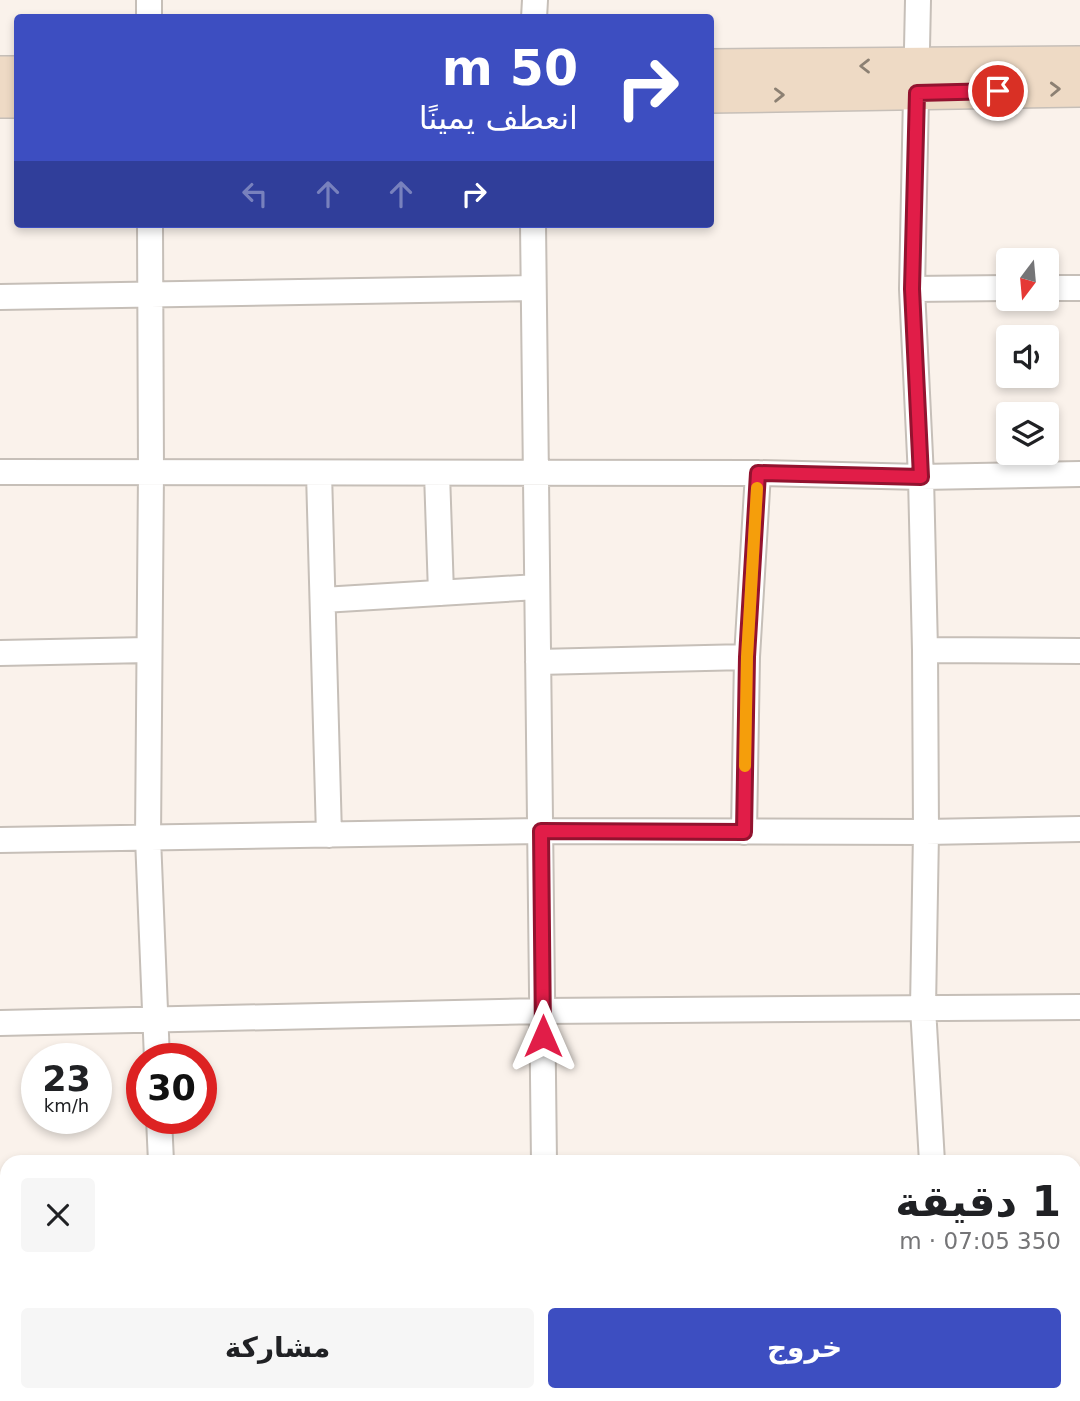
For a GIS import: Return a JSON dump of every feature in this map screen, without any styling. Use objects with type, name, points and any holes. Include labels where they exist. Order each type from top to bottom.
[{"type":"main road","points":[[714,96],[1080,64]]},
{"type":"main road","points":[[714,67],[1080,89]]},
{"type":"street","points":[[918,0],[912,289],[921,477],[925,650],[923,1008],[932,1155]]},
{"type":"street","points":[[150,228],[148,838],[156,1043]]},
{"type":"street","points":[[533,228],[544,1155]]},
{"type":"street","points":[[0,297],[533,288]]},
{"type":"street","points":[[912,289],[996,288]]},
{"type":"street","points":[[1059,288],[1080,288]]},
{"type":"street","points":[[0,472],[758,473],[921,477],[1080,474]]},
{"type":"street","points":[[319,473],[329,835]]},
{"type":"street","points":[[438,473],[441,593]]},
{"type":"street","points":[[744,832],[747,657],[758,473]]},
{"type":"street","points":[[323,600],[537,587]]},
{"type":"street","points":[[0,653],[148,650]]},
{"type":"street","points":[[925,650],[1080,651]]},
{"type":"street","points":[[538,662],[747,657]]},
{"type":"street","points":[[0,840],[541,831],[926,832],[1080,829]]},
{"type":"street","points":[[0,1023],[542,1011],[1080,1007]]},
{"type":"street","points":[[160,1134],[161,1155]]},
{"type":"slow traffic","points":[[745,766],[747,657],[757,488]]},
{"type":"route","points":[[543,1036],[541,831],[744,832],[747,657],[758,473],[921,477],[912,289],[917,93],[998,91]]}]
